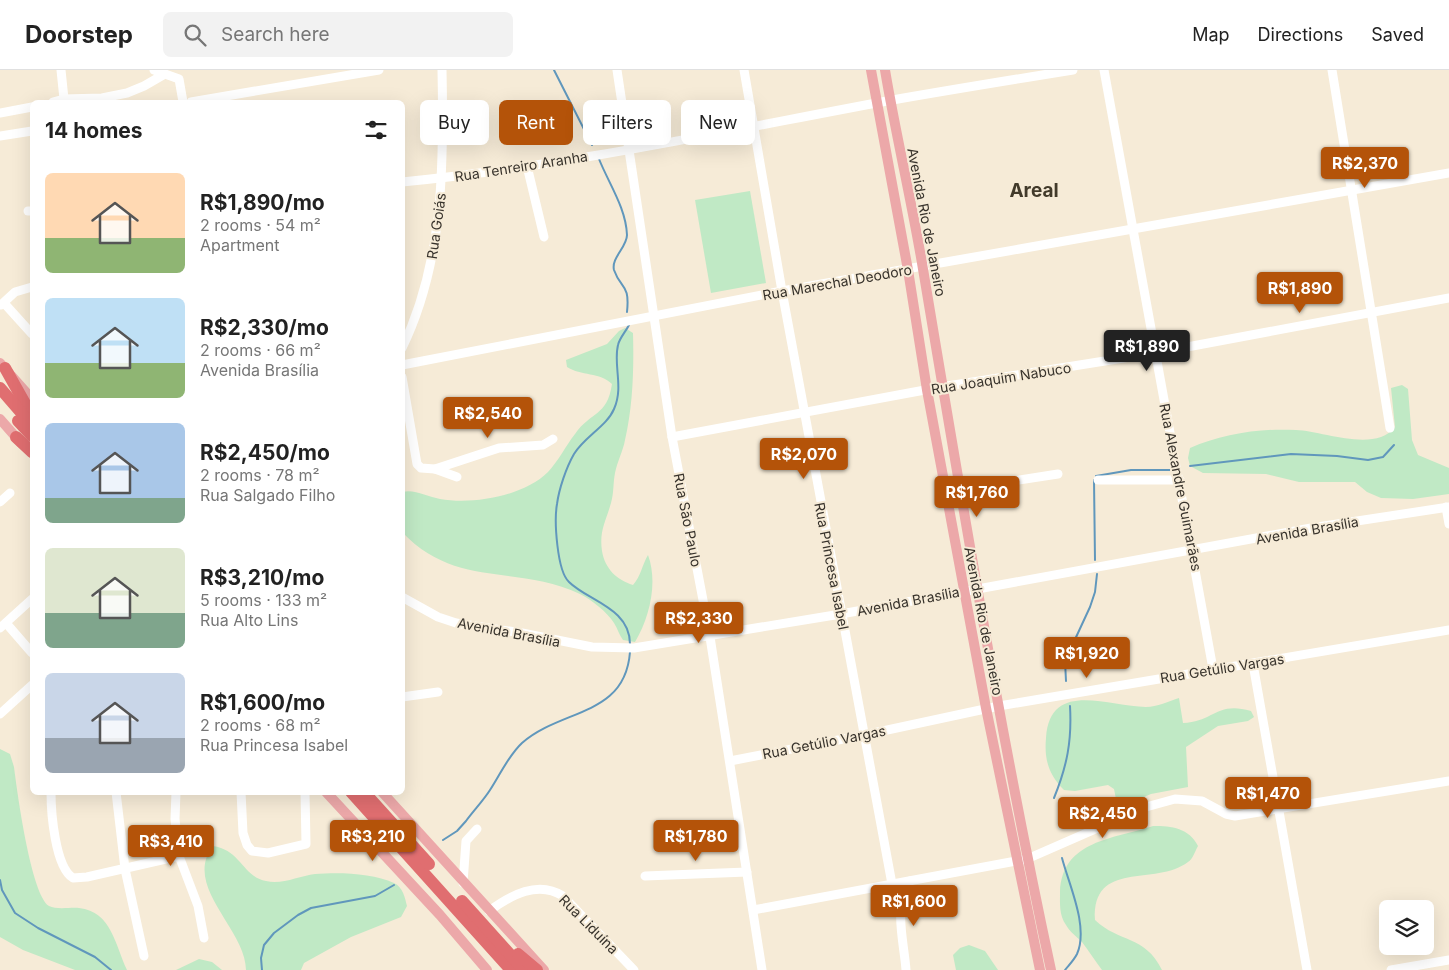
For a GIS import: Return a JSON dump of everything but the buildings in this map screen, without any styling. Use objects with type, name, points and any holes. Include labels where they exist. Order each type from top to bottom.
[{"type":"highway","points":[[2,366],[30,413]]},
{"type":"highway","points":[[0,388],[30,423]]},
{"type":"highway","points":[[0,400],[30,434]]},
{"type":"highway","points":[[16,437],[30,450]]},
{"type":"highway","points":[[354,795],[511,970]]},
{"type":"highway","points":[[367,795],[524,970]]},
{"type":"highway","points":[[475,915],[537,970]]},
{"type":"main road","name":"Avenida Rio de Janeiro","points":[[871,70],[908,270],[927,390],[986,708],[1022,860],[1051,970]]},
{"type":"main road","name":"Avenida Rio de Janeiro","points":[[885,70],[923,267],[941,387],[998,706],[1040,970]]},
{"type":"main road","points":[[2,366],[30,397]]},
{"type":"main road","points":[[0,419],[30,454]]},
{"type":"main road","points":[[329,795],[440,915],[487,970]]},
{"type":"main road","points":[[385,795],[544,970]]},
{"type":"street","points":[[61,70],[64,99]]},
{"type":"street","points":[[154,70],[180,80],[184,100]]},
{"type":"street","points":[[203,100],[379,70]]},
{"type":"street","name":"Rua Goiás","points":[[405,341],[431,265],[437,237],[442,178],[442,70]]},
{"type":"street","name":"Rua São Paulo","points":[[617,70],[672,437],[710,637],[762,970]]},
{"type":"street","name":"Rua Princesa Isabel","points":[[744,70],[750,100]]},
{"type":"street","name":"Rua Tenreiro Aranha","points":[[755,128],[877,103],[1073,70]]},
{"type":"street","name":"Rua Alexandre Guimarães","points":[[1104,70],[1132,230],[1193,550],[1213,669]]},
{"type":"street","points":[[1332,70],[1353,190],[1390,428]]},
{"type":"street","points":[[60,100],[102,98],[127,93],[163,75]]},
{"type":"street","points":[[0,113],[30,107]]},
{"type":"street","name":"Rua Princesa Isabel","points":[[755,128],[782,291],[892,884]]},
{"type":"street","points":[[0,136],[30,131]]},
{"type":"street","name":"Rua Tenreiro Aranha","points":[[405,182],[526,166],[681,141]]},
{"type":"street","points":[[526,166],[544,237]]},
{"type":"street","name":"Rua Marechal Deodoro","points":[[405,364],[782,291],[1449,173]]},
{"type":"street","points":[[30,288],[16,292],[2,304],[30,332]]},
{"type":"street","name":"Rua Joaquim Nabuco","points":[[672,437],[941,387],[1155,353],[1449,298]]},
{"type":"street","points":[[405,394],[417,464],[423,469],[435,469],[499,448],[543,445],[553,439]]},
{"type":"street","points":[[435,469],[457,477]]},
{"type":"street","points":[[960,489],[1058,474]]},
{"type":"street","points":[[1098,480],[1180,480]]},
{"type":"street","points":[[0,502],[10,493]]},
{"type":"street","points":[[1447,507],[1449,524]]},
{"type":"street","name":"Avenida Brasília","points":[[405,599],[438,617],[456,623],[522,633],[592,647],[629,648],[710,637],[1311,528],[1447,507]]},
{"type":"street","points":[[30,601],[3,625],[30,651]]},
{"type":"street","name":"Rua Getúlio Vargas","points":[[730,761],[864,735],[986,708],[1449,630]]},
{"type":"street","points":[[1253,664],[1307,970]]},
{"type":"street","points":[[0,714],[30,687]]},
{"type":"street","points":[[405,697],[438,692]]},
{"type":"street","points":[[753,910],[1022,860],[1146,807],[1175,799],[1202,801],[1226,814],[1235,816],[1449,782]]},
{"type":"street","points":[[51,795],[55,835],[68,875],[73,878],[125,869],[179,856]]},
{"type":"street","points":[[116,795],[125,869],[144,956]]},
{"type":"street","points":[[176,795],[175,820],[179,856],[198,906],[204,938]]},
{"type":"street","points":[[241,795],[243,833],[250,850],[263,854],[306,844],[305,795]]},
{"type":"street","points":[[463,883],[466,841],[477,829]]},
{"type":"street","points":[[645,876],[747,872]]},
{"type":"street","points":[[906,970],[900,910],[902,895],[910,881]]},
{"type":"street","name":"Rua Liduína","points":[[489,910],[523,892],[549,889],[564,896],[632,968]]},
{"type":"street","points":[[1391,970],[1449,960]]},
{"type":"green space","points":[[750,191],[766,283],[711,293],[695,200]]},
{"type":"green space","points":[[625,328],[633,333],[631,400],[628,427],[614,477],[612,499],[601,544],[609,568],[617,577],[633,585],[648,555],[652,576],[651,599],[645,622],[635,642],[623,640],[614,623],[607,615],[580,594],[556,585],[465,569],[444,562],[423,550],[405,535],[405,492],[416,492],[453,501],[497,497],[526,487],[548,472],[581,427],[602,408],[610,395],[612,384],[602,378],[572,370],[567,367],[566,360],[607,344],[619,331]]},
{"type":"green space","points":[[1402,385],[1408,389],[1412,440],[1418,455],[1449,468],[1449,494],[1413,499],[1381,498],[1367,492],[1355,482],[1299,482],[1266,474],[1203,473],[1190,466],[1188,458],[1190,448],[1215,439],[1242,433],[1296,430],[1362,440],[1375,439],[1386,435],[1395,427],[1391,388]]},
{"type":"green space","points":[[1179,698],[1183,723],[1193,722],[1222,710],[1230,709],[1251,711],[1254,717],[1248,721],[1218,726],[1186,747],[1188,787],[1151,794],[1127,804],[1121,803],[1116,799],[1114,789],[1108,785],[1075,791],[1064,790],[1051,773],[1046,753],[1046,738],[1050,720],[1058,708],[1069,702],[1083,700],[1150,707]]},
{"type":"green space","points":[[0,749],[10,754],[14,767],[26,841],[36,883],[42,898],[52,907],[79,908],[99,916],[111,931],[127,970],[75,970],[23,950],[0,937]]},
{"type":"green space","points":[[1153,826],[1179,829],[1190,835],[1198,846],[1193,857],[1190,861],[1174,869],[1114,881],[1104,889],[1097,901],[1095,920],[1113,933],[1140,945],[1148,951],[1162,970],[1102,970],[1082,942],[1068,928],[1062,917],[1060,892],[1063,875],[1070,862],[1080,852],[1093,844]]},
{"type":"green space","points":[[213,846],[222,848],[230,853],[258,879],[266,881],[278,882],[315,874],[335,873],[366,875],[386,880],[400,887],[407,906],[401,917],[351,937],[304,963],[301,970],[246,970],[243,955],[210,892],[205,876],[206,861]]},
{"type":"green space","points":[[969,945],[985,951],[998,970],[956,970],[953,955],[960,948]]},
{"type":"green space","points":[[199,959],[212,962],[222,970],[176,970]]},
{"type":"waterway","points":[[554,70],[583,127]]},
{"type":"waterway","points":[[599,159],[624,215],[626,225],[627,235],[625,244],[615,261],[614,270],[626,291],[627,312]]},
{"type":"waterway","points":[[629,325],[618,345],[617,401],[611,415],[583,442],[574,454],[559,492],[556,522],[557,545],[565,576],[577,589],[616,614],[628,632],[630,644]]},
{"type":"waterway","points":[[1190,466],[1291,454],[1337,456],[1368,460],[1383,457],[1394,445]]},
{"type":"waterway","points":[[1096,476],[1131,470],[1170,470]]},
{"type":"waterway","points":[[1094,480],[1095,560]]},
{"type":"waterway","points":[[1066,681],[1065,661],[1090,607],[1095,592],[1097,574]]},
{"type":"waterway","points":[[443,840],[457,831],[466,821],[522,743],[555,723],[589,709],[617,689],[626,673],[630,652]]},
{"type":"waterway","points":[[1054,798],[1068,753],[1070,706]]},
{"type":"waterway","points":[[1062,858],[1077,906],[1081,931],[1077,954],[1065,970]]},
{"type":"waterway","points":[[0,880],[2,890],[15,913],[38,928],[95,957],[111,970]]},
{"type":"waterway","points":[[262,970],[261,958],[264,945],[274,933],[298,915],[311,908],[375,896],[394,885]]},
{"type":"district","name":"Areal","points":[[1034,190]]}]
